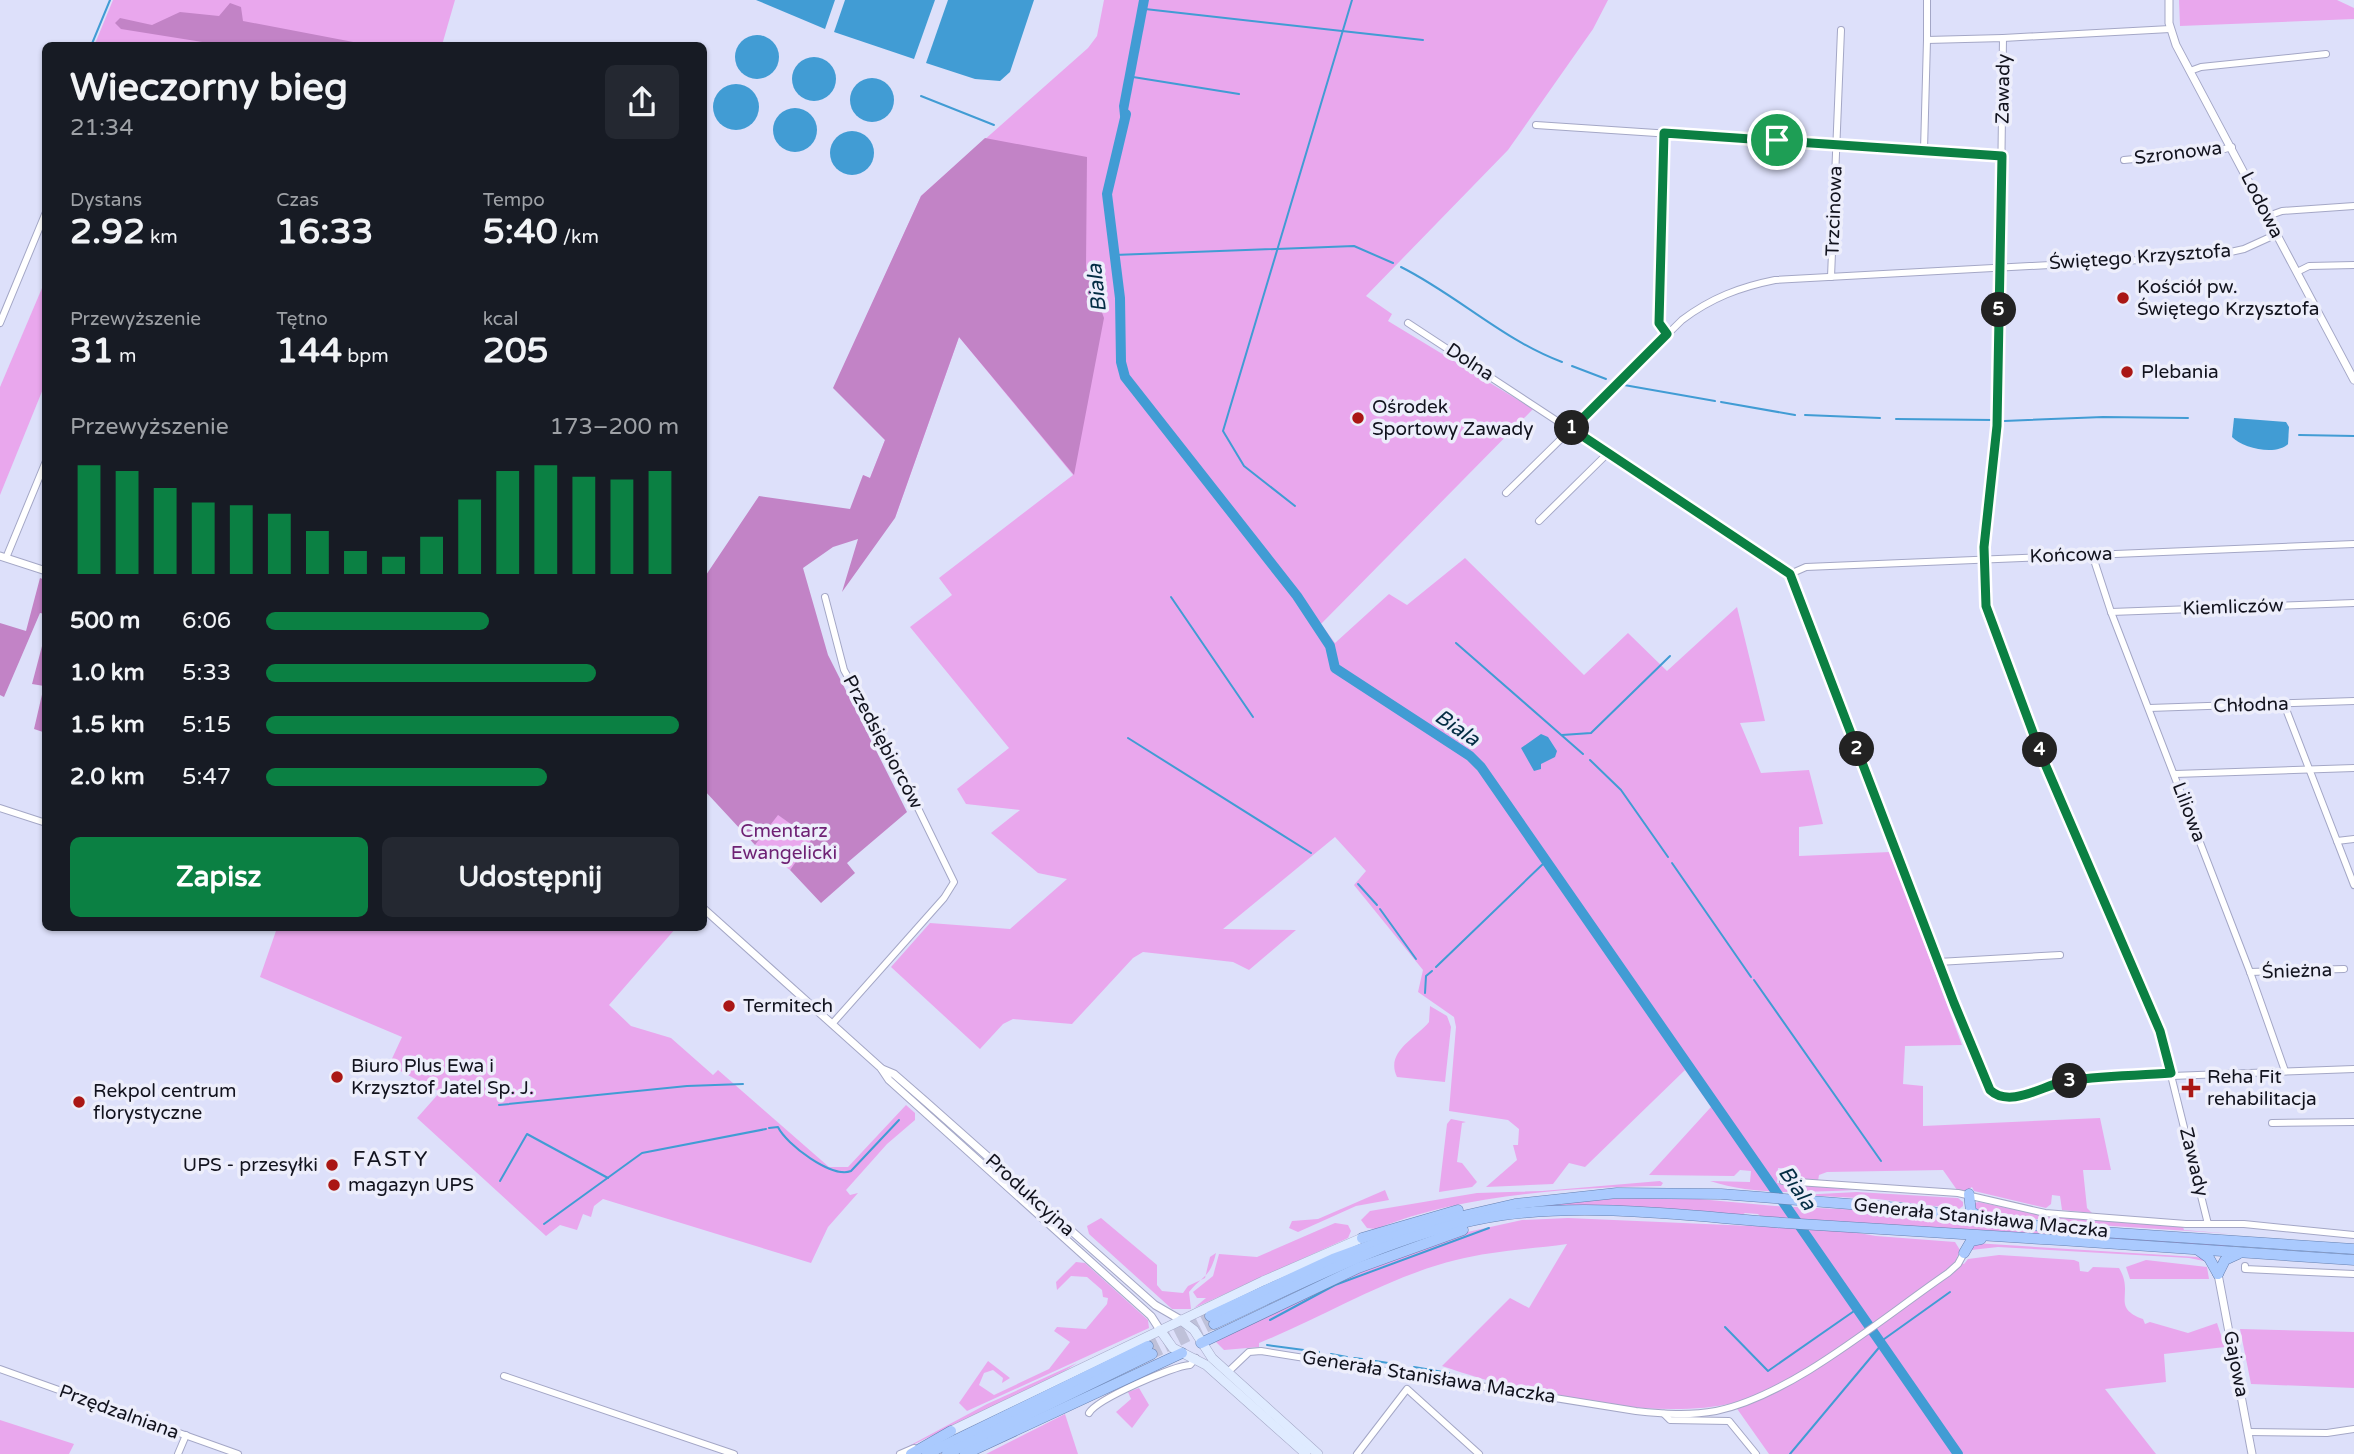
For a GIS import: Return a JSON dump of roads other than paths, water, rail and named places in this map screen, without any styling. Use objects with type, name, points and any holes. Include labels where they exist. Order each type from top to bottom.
[{"type":"highway","name":"Generała Stanisława Maczka","points":[[2354,1249],[2072,1230],[1948,1214],[1794,1200],[1667,1192],[1617,1193],[1542,1200],[1476,1212],[1388,1237],[1212,1320],[1427,1233],[1503,1215],[1574,1211],[2354,1260]]},
{"type":"highway","points":[[1948,1214],[1965,1208],[1969,1198]]},
{"type":"highway","points":[[1969,1198],[1971,1212],[1984,1219]]},
{"type":"highway","points":[[1362,1238],[1463,1208],[1542,1200]]},
{"type":"highway","points":[[1201,1343],[1358,1268],[1444,1236],[1508,1219],[1574,1211]]},
{"type":"highway","points":[[1940,1234],[1958,1240],[1964,1253]]},
{"type":"highway","points":[[1964,1253],[1970,1241],[1994,1237]]},
{"type":"highway","points":[[2197,1250],[2209,1258],[2218,1275]]},
{"type":"highway","points":[[2218,1275],[2225,1260],[2242,1252]]},
{"type":"highway","points":[[927,1454],[1150,1350],[947,1454]]},
{"type":"highway","points":[[965,1454],[1182,1353]]},
{"type":"highway","points":[[911,1454],[951,1432]]},
{"type":"main road","points":[[951,1432],[1181,1320],[1362,1238]]},
{"type":"main road","points":[[1181,1320],[1194,1330],[1201,1343],[1306,1454]]},
{"type":"main road","points":[[1160,1330],[1173,1348],[1196,1358],[1292,1437],[1318,1454]]},
{"type":"main road","points":[[1182,1353],[1201,1343]]},
{"type":"street","points":[[1924,150],[1927,0]]},
{"type":"street","points":[[2003,38],[2170,29],[2169,0]]},
{"type":"street","name":"Lodowa","points":[[2170,29],[2354,380]]},
{"type":"street","name":"Trzcinowa","points":[[1831,277],[1841,30]]},
{"type":"street","name":"Zawady","points":[[1927,40],[2003,38],[1997,435],[1983,558],[1985,599],[1995,636],[2085,860],[2160,1031],[2208,1224]]},
{"type":"street","points":[[2190,71],[2201,67],[2326,54]]},
{"type":"street","points":[[1536,125],[2002,156]]},
{"type":"street","points":[[1664,133],[1659,323],[1667,334]]},
{"type":"street","name":"Szronowa","points":[[2124,160],[2232,147]]},
{"type":"street","points":[[2268,216],[2282,212],[2354,206]]},
{"type":"street","points":[[0,323],[42,222]]},
{"type":"street","name":"Świętego Krzysztofa","points":[[1506,493],[1667,334],[1695,310],[1733,290],[1775,280],[2213,256],[2244,249],[2277,234]]},
{"type":"street","points":[[2297,272],[2309,266],[2354,265]]},
{"type":"street","name":"Dolna","points":[[1408,323],[1790,574]]},
{"type":"street","points":[[1539,521],[1608,453]]},
{"type":"street","points":[[42,470],[3,557],[42,570]]},
{"type":"street","name":"Końcowa","points":[[1790,574],[1806,567],[2354,544]]},
{"type":"street","name":"Liliowa","points":[[2092,554],[2111,612],[2286,1071]]},
{"type":"street","points":[[1790,574],[1938,962],[1987,1084],[1996,1095],[2013,1097],[2080,1080],[2354,1069]]},
{"type":"street","name":"Przedsiębiorców","points":[[825,597],[844,670],[894,759],[954,882],[944,898],[832,1024]]},
{"type":"street","name":"Kiemliczów","points":[[2111,612],[2354,603]]},
{"type":"street","name":"Chłodna","points":[[2149,708],[2354,701]]},
{"type":"street","points":[[2284,704],[2354,885]]},
{"type":"street","points":[[2175,774],[2354,768]]},
{"type":"street","points":[[0,808],[42,822]]},
{"type":"street","points":[[2337,841],[2354,839]]},
{"type":"street","name":"Produkcyjna","points":[[707,912],[881,1068],[889,1080],[927,1116],[1151,1316],[1160,1330]]},
{"type":"street","points":[[1938,962],[2060,955]]},
{"type":"street","name":"Śnieżna","points":[[2250,972],[2344,969]]},
{"type":"street","name":"Produkcyjna","points":[[881,1068],[894,1074],[1155,1305],[1181,1320]]},
{"type":"street","points":[[927,1116],[934,1109]]},
{"type":"street","points":[[2272,1123],[2354,1122]]},
{"type":"street","points":[[1783,1181],[1969,1198],[2045,1213],[2304,1229],[2354,1235]]},
{"type":"street","name":"Generała Stanisława Maczka","points":[[1228,1372],[1245,1355],[1258,1351],[1664,1414],[1716,1411],[1769,1393],[1954,1268],[1964,1253]]},
{"type":"street","points":[[2245,1266],[2245,1269],[2354,1274]]},
{"type":"street","name":"Gajowa","points":[[2218,1275],[2252,1454]]},
{"type":"street","points":[[1089,1413],[1094,1407],[1122,1392],[1192,1364],[1196,1358]]},
{"type":"street","name":"Przędzalniana","points":[[0,1369],[237,1454]]},
{"type":"street","points":[[1357,1454],[1407,1389],[1411,1375]]},
{"type":"street","points":[[504,1376],[734,1454]]},
{"type":"street","points":[[1407,1389],[1479,1454]]},
{"type":"street","points":[[1664,1414],[1670,1420],[1729,1421],[1756,1454]]},
{"type":"street","points":[[2248,1432],[2327,1433],[2354,1429]]},
{"type":"street","points":[[900,1454],[951,1432]]},
{"type":"street","points":[[178,1454],[186,1435]]},
{"type":"water","points":[[756,0],[835,0],[825,29]]},
{"type":"water","points":[[845,0],[935,0],[914,59],[834,32]]},
{"type":"water","points":[[948,0],[1034,0],[1010,72],[1000,81],[975,79],[926,63]]},
{"type":"water","points":[[1139,0],[1149,0],[1125,126],[1121,125],[1119,106]]},
{"type":"water","points":[[757,35],[773,41],[779,57],[773,73],[757,79],[741,73],[735,57],[741,41]]},
{"type":"water","points":[[814,57],[830,63],[836,79],[830,95],[814,101],[798,95],[792,79],[798,63]]},
{"type":"water","points":[[872,78],[888,84],[894,100],[888,116],[872,122],[856,116],[850,100],[856,84]]},
{"type":"water","points":[[736,84],[752,91],[759,107],[752,123],[736,130],[720,123],[713,107],[720,91]]},
{"type":"water","points":[[795,108],[811,114],[817,130],[811,146],[795,152],[779,146],[773,130],[779,114]]},
{"type":"water","points":[[852,131],[868,137],[874,153],[868,169],[852,175],[836,169],[830,153],[836,137]]},
{"type":"water","points":[[2234,418],[2286,422],[2289,427],[2288,444],[2283,448],[2268,450],[2243,444],[2232,437]]},
{"type":"water","points":[[1541,734],[1548,737],[1557,751],[1555,757],[1541,764],[1541,769],[1534,771],[1521,748]]},
{"type":"waterway","points":[[93,42],[110,0]]},
{"type":"waterway","points":[[1295,506],[1244,466],[1223,431],[1352,0]]},
{"type":"waterway","points":[[1145,9],[1423,40]]},
{"type":"waterway","points":[[1133,77],[1239,94]]},
{"type":"waterway","points":[[921,96],[994,125]]},
{"type":"waterway","name":"Biala","points":[[1126,114],[1107,194],[1120,298],[1121,362],[1125,377],[1297,596],[1330,646],[1335,668],[1470,756],[1481,767],[1958,1454]]},
{"type":"waterway","points":[[1114,255],[1354,246],[1393,263]]},
{"type":"waterway","points":[[1401,267],[1520,342],[1562,362]]},
{"type":"waterway","points":[[1572,366],[1606,379]]},
{"type":"waterway","points":[[1624,385],[1715,401]]},
{"type":"waterway","points":[[1721,402],[1795,415]]},
{"type":"waterway","points":[[1805,415],[1880,418]]},
{"type":"waterway","points":[[2004,421],[2103,417],[2188,418]]},
{"type":"waterway","points":[[1896,419],[1993,420]]},
{"type":"waterway","points":[[2299,435],[2354,436]]},
{"type":"waterway","points":[[1171,597],[1253,717]]},
{"type":"waterway","points":[[1456,643],[1583,754]]},
{"type":"waterway","points":[[1562,735],[1591,733],[1670,656]]},
{"type":"waterway","points":[[1128,738],[1311,853]]},
{"type":"waterway","points":[[1590,760],[1621,790],[1668,857]]},
{"type":"waterway","points":[[1436,967],[1545,862]]},
{"type":"waterway","points":[[1672,863],[1751,977]]},
{"type":"waterway","points":[[1358,884],[1377,905]]},
{"type":"waterway","points":[[1380,909],[1416,959]]},
{"type":"waterway","points":[[1425,993],[1426,976],[1432,971]]},
{"type":"waterway","points":[[1754,980],[1881,1161]]},
{"type":"waterway","points":[[499,1105],[687,1086],[743,1084]]},
{"type":"waterway","points":[[769,1128],[778,1127],[790,1142],[810,1158],[843,1172],[851,1171],[899,1120]]},
{"type":"waterway","points":[[544,1224],[642,1153],[766,1129]]},
{"type":"waterway","points":[[500,1181],[527,1134],[608,1178]]},
{"type":"waterway","points":[[1270,1320],[1335,1285],[1489,1228]]},
{"type":"waterway","points":[[1880,1342],[1950,1292]]},
{"type":"waterway","points":[[1725,1327],[1768,1371],[1857,1309]]},
{"type":"waterway","points":[[1790,1454],[1882,1344]]},
{"type":"waterway","points":[[1267,1345],[1319,1352]]},
{"type":"waterway","points":[[1331,1354],[1347,1357]]},
{"type":"waterway","points":[[1354,1358],[1362,1359]]},
{"type":"waterway","points":[[1369,1360],[1401,1365]]},
{"type":"waterway","points":[[1414,1367],[1449,1373]]},
{"type":"tunnel","points":[[1148,1346],[1210,1316]]},
{"type":"tunnel","points":[[1152,1354],[1214,1324]]},
{"type":"place","name":"Kościół pw. Świętego Krzysztofa","points":[[2123,298]]},
{"type":"place","name":"Plebania","points":[[2127,372]]},
{"type":"place","name":"Ośrodek Sportowy Zawady","points":[[1358,418]]},
{"type":"place","name":"Termitech","points":[[729,1006]]},
{"type":"place","name":"Biuro Plus Ewa i Krzysztof Jatel Sp. J.","points":[[337,1077]]},
{"type":"place","name":"Reha Fit rehabilitacja","points":[[2191,1088]]},
{"type":"place","name":"Rekpol centrum florystyczne","points":[[79,1102]]},
{"type":"place","name":"UPS - przesyłki","points":[[332,1165]]},
{"type":"place","name":"magazyn UPS","points":[[334,1185]]},
{"type":"district","name":"FASTY","points":[[391,1159]]},
{"type":"park label","name":"Cmentarz Ewangelicki","points":[[784,842]]}]
